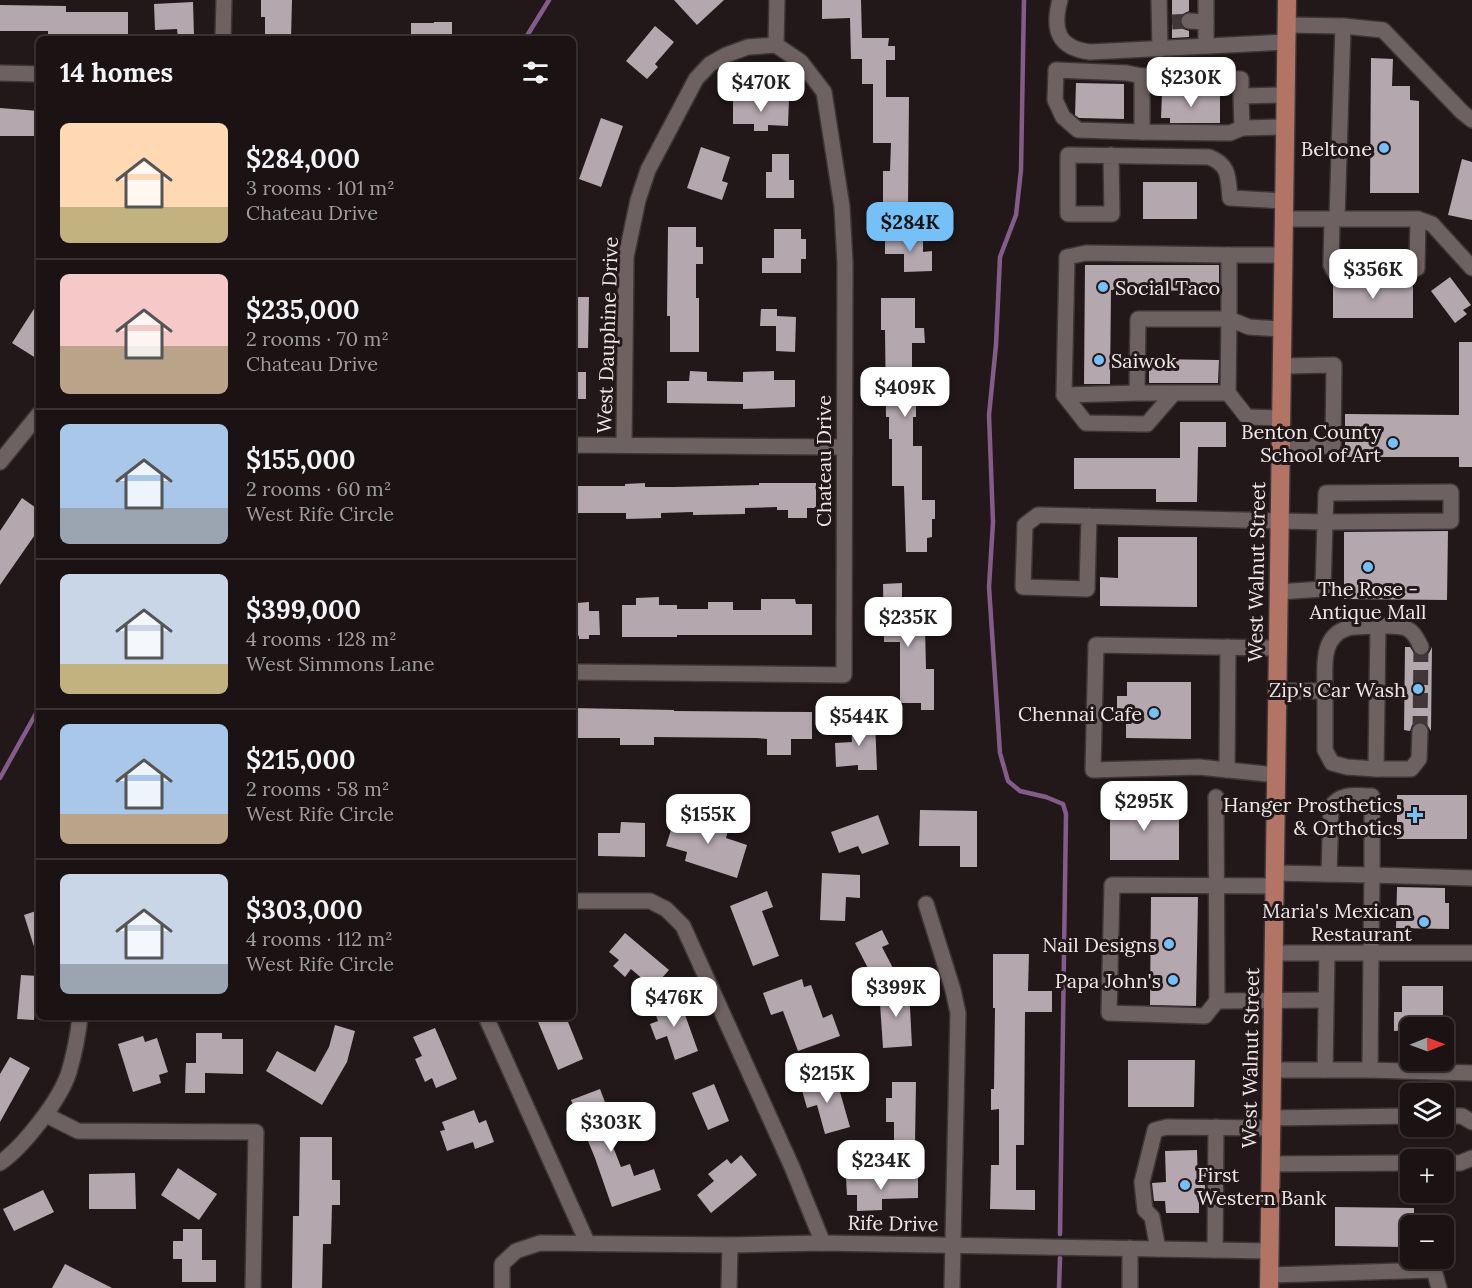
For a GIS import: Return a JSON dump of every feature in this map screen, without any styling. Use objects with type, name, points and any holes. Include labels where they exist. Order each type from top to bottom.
[{"type":"main road","name":"West Walnut Street","points":[[1269,1282],[1287,0]]},
{"type":"street","points":[[223,36],[224,0]]},
{"type":"street","points":[[776,45],[777,0]]},
{"type":"street","points":[[1060,0],[1057,25],[1062,42],[1075,50],[1090,52],[1206,46],[1343,26],[1383,30],[1472,120]]},
{"type":"street","points":[[1158,0],[1166,22],[1160,49]]},
{"type":"street","points":[[1206,0],[1206,46]]},
{"type":"street","points":[[1189,21],[1206,22]]},
{"type":"street","points":[[1343,26],[1331,265],[1334,271],[1411,272],[1416,268],[1418,219]]},
{"type":"street","name":"West Dauphine Drive","points":[[624,445],[626,256],[638,200],[648,170],[696,79],[710,64],[748,47],[776,45]]},
{"type":"street","name":"Chateau Drive","points":[[576,672],[844,675],[842,207],[825,92],[801,62],[776,45]]},
{"type":"street","points":[[1242,128],[1241,79],[1142,76],[1127,73],[1056,70],[1055,100],[1063,117],[1078,130],[1230,133],[1242,128],[1285,127]]},
{"type":"street","points":[[0,73],[36,74]]},
{"type":"street","points":[[1142,76],[1142,132]]},
{"type":"street","points":[[1241,96],[1286,95]]},
{"type":"street","points":[[1111,155],[1112,214],[1068,214],[1068,155],[1111,155],[1209,157],[1224,166],[1228,176],[1230,198],[1334,219],[1418,219],[1432,224],[1472,268]]},
{"type":"street","points":[[1173,394],[1147,424],[1086,423],[1064,395],[1067,257],[1086,253],[1283,255]]},
{"type":"street","points":[[1229,255],[1228,393],[1247,417],[1281,418]]},
{"type":"street","points":[[1137,393],[1138,319],[1229,319],[1249,327],[1282,329]]},
{"type":"street","points":[[1280,447],[1332,446],[1334,365],[1281,366]]},
{"type":"street","points":[[1064,395],[1228,393]]},
{"type":"street","points":[[0,462],[36,418]]},
{"type":"street","points":[[576,445],[843,447]]},
{"type":"street","points":[[1089,516],[1087,589],[1023,587],[1025,525],[1038,515],[1089,516],[1325,522],[1450,521],[1451,492],[1326,493],[1325,522],[1323,589],[1278,592]]},
{"type":"street","points":[[1376,769],[1378,626]]},
{"type":"street","points":[[1420,731],[1419,759],[1412,769],[1347,767],[1332,763],[1324,750],[1326,652],[1332,637],[1347,628],[1402,626],[1415,634],[1421,647]]},
{"type":"street","points":[[1276,775],[1199,767],[1093,770],[1096,645],[1277,648]]},
{"type":"street","points":[[1227,770],[1228,647]]},
{"type":"street","points":[[1277,691],[1325,691]]},
{"type":"street","points":[[1329,874],[1331,807],[1335,800],[1342,796],[1372,796],[1370,1070]]},
{"type":"street","points":[[1216,797],[1217,887],[1217,1001],[1205,1016],[1109,1013],[1112,885],[1217,887],[1329,874],[1472,878]]},
{"type":"street","points":[[576,901],[650,901],[666,909],[683,927],[792,1167],[823,1243]]},
{"type":"street","points":[[926,904],[958,1013],[952,1288]]},
{"type":"street","points":[[1274,952],[1472,953]]},
{"type":"street","points":[[1324,1070],[1327,953]]},
{"type":"street","points":[[1217,1001],[1326,1000]]},
{"type":"street","points":[[0,1163],[14,1154],[45,1115],[69,1073],[79,1020]]},
{"type":"street","points":[[487,1020],[587,1242]]},
{"type":"street","points":[[1272,1070],[1472,1073]]},
{"type":"street","points":[[45,1115],[78,1131],[256,1132],[253,1288]]},
{"type":"street","points":[[1454,1116],[1462,1116],[1472,1122]]},
{"type":"street","points":[[1158,1249],[1152,1218],[1145,1210],[1142,1182],[1155,1130],[1167,1127],[1216,1127],[1400,1117]]},
{"type":"street","points":[[1215,1250],[1216,1127]]},
{"type":"street","points":[[1454,1163],[1461,1163],[1472,1158]]},
{"type":"street","points":[[1271,1164],[1400,1163]]},
{"type":"street","name":"Rife Drive","points":[[502,1288],[502,1264],[516,1251],[540,1243],[730,1245],[823,1243],[1270,1251]]},
{"type":"street","points":[[729,1288],[730,1245]]},
{"type":"street","points":[[1130,1248],[1130,1288]]},
{"type":"street","points":[[1269,1282],[1434,1270],[1439,1288]]},
{"type":"building","points":[[261,0],[292,0],[291,36],[265,36],[265,17],[261,17]]},
{"type":"building","points":[[674,0],[724,0],[697,25]]},
{"type":"building","points":[[822,0],[861,0],[862,38],[889,38],[888,46],[895,46],[895,60],[886,60],[886,97],[909,97],[908,206],[883,206],[883,171],[890,171],[891,143],[873,143],[873,84],[862,84],[862,59],[851,59],[850,18],[822,19]]},
{"type":"building","points":[[1172,0],[1189,0],[1189,11],[1181,15],[1179,21],[1183,29],[1189,31],[1189,37],[1172,38]]},
{"type":"building","points":[[193,2],[194,36],[178,36],[177,29],[155,30],[154,4]]},
{"type":"building","points":[[0,5],[66,6],[66,12],[128,12],[128,36],[48,36],[48,31],[0,31]]},
{"type":"building","points":[[452,22],[452,36],[411,36],[411,23]]},
{"type":"building","points":[[655,26],[674,42],[655,64],[658,67],[647,79],[626,61]]},
{"type":"building","points":[[1371,58],[1393,59],[1392,86],[1410,86],[1410,100],[1419,101],[1419,193],[1370,193]]},
{"type":"building","points":[[1076,83],[1124,84],[1124,119],[1079,118],[1075,115]]},
{"type":"building","points":[[1162,93],[1220,95],[1220,123],[1170,123],[1170,118],[1161,118]]},
{"type":"building","points":[[733,98],[789,99],[788,126],[768,125],[768,131],[754,131],[754,124],[733,124]]},
{"type":"building","points":[[0,108],[36,111],[36,136],[0,136]]},
{"type":"building","points":[[601,118],[623,126],[601,187],[579,179]]},
{"type":"building","points":[[701,147],[730,157],[722,181],[728,183],[722,200],[687,188]]},
{"type":"building","points":[[772,154],[789,154],[789,180],[794,180],[794,198],[766,198],[766,172],[772,172]]},
{"type":"building","points":[[1462,159],[1472,162],[1472,220],[1448,215]]},
{"type":"building","points":[[1143,182],[1197,182],[1197,219],[1143,219]]},
{"type":"building","points":[[668,227],[696,227],[696,247],[703,247],[703,264],[696,264],[696,298],[699,298],[699,352],[670,352],[670,316],[667,316]]},
{"type":"building","points":[[774,229],[801,229],[801,239],[806,239],[806,259],[801,259],[801,273],[762,273],[762,258],[774,258]]},
{"type":"building","points":[[906,235],[906,239],[923,239],[923,252],[932,251],[932,271],[904,272],[904,254],[885,254],[885,236]]},
{"type":"building","points":[[1085,265],[1219,265],[1219,291],[1111,290],[1110,384],[1084,384]]},
{"type":"building","points":[[1450,277],[1471,305],[1463,310],[1467,314],[1455,323],[1431,291]]},
{"type":"building","points":[[1333,282],[1413,282],[1413,318],[1333,318]]},
{"type":"building","points":[[576,297],[589,297],[588,348],[576,348]]},
{"type":"building","points":[[881,298],[915,298],[915,328],[924,328],[925,343],[912,343],[912,396],[916,396],[913,446],[922,446],[922,500],[935,500],[935,519],[932,519],[932,537],[927,538],[927,552],[906,552],[904,486],[892,486],[892,439],[889,439],[889,417],[886,417],[885,330],[881,330]]},
{"type":"building","points":[[36,306],[36,358],[12,343]]},
{"type":"building","points":[[761,309],[777,309],[777,316],[796,317],[795,352],[776,351],[776,326],[760,326]]},
{"type":"building","points":[[1459,342],[1472,342],[1472,467],[1459,467],[1459,457],[1345,457],[1345,414],[1459,415]]},
{"type":"building","points":[[1149,359],[1219,360],[1218,383],[1149,383]]},
{"type":"building","points":[[690,371],[707,372],[707,381],[743,382],[743,372],[774,371],[774,380],[795,380],[795,407],[743,409],[743,404],[667,403],[667,381],[689,381]]},
{"type":"building","points":[[576,372],[586,372],[586,399],[576,399]]},
{"type":"building","points":[[1180,422],[1226,422],[1226,447],[1198,447],[1197,502],[1156,502],[1156,489],[1074,489],[1074,458],[1180,458]]},
{"type":"building","points":[[645,483],[645,487],[674,487],[816,483],[816,508],[807,508],[807,518],[788,518],[788,510],[777,510],[777,507],[745,508],[745,514],[661,513],[661,518],[626,519],[626,513],[576,513],[576,486],[625,486],[625,484]]},
{"type":"building","points":[[22,498],[36,508],[36,533],[0,585],[0,531]]},
{"type":"building","points":[[1448,531],[1447,600],[1344,599],[1344,532]]},
{"type":"building","points":[[1118,537],[1197,537],[1197,607],[1100,606],[1100,577],[1118,578]]},
{"type":"building","points":[[902,583],[902,598],[911,598],[914,626],[925,626],[926,669],[934,669],[934,710],[921,710],[921,703],[900,703],[900,642],[884,642],[883,584]]},
{"type":"building","points":[[659,597],[659,605],[677,605],[677,609],[708,609],[708,602],[733,602],[733,610],[761,610],[761,599],[795,599],[796,604],[812,604],[812,635],[622,637],[622,605],[636,605],[636,598]]},
{"type":"building","points":[[589,602],[589,611],[599,611],[600,635],[589,635],[589,639],[579,639],[576,635],[577,603]]},
{"type":"building","name":"Zip's Car Wash","points":[[1405,647],[1410,647],[1415,655],[1421,657],[1429,653],[1432,647],[1431,731],[1426,723],[1420,721],[1412,725],[1410,731],[1404,730]]},
{"type":"building","points":[[1127,682],[1191,682],[1191,739],[1126,738],[1126,723],[1117,722],[1117,696],[1127,696]]},
{"type":"building","points":[[576,708],[812,712],[812,739],[791,739],[791,755],[767,755],[767,739],[757,738],[654,737],[654,745],[620,745],[620,738],[576,738]]},
{"type":"building","points":[[875,720],[877,770],[858,770],[858,765],[836,767],[835,743],[852,742],[851,721]]},
{"type":"building","points":[[1397,795],[1467,795],[1467,839],[1397,839]]},
{"type":"building","points":[[1110,804],[1179,804],[1179,860],[1110,860]]},
{"type":"building","points":[[920,810],[977,811],[977,867],[960,867],[960,846],[919,846]]},
{"type":"building","points":[[700,815],[730,824],[726,838],[747,845],[737,878],[685,861],[687,852],[666,846],[674,820],[696,827]]},
{"type":"building","points":[[878,815],[889,844],[862,854],[858,846],[839,853],[831,832]]},
{"type":"building","points":[[621,822],[645,823],[645,857],[598,856],[598,833],[620,833]]},
{"type":"building","points":[[822,873],[860,875],[860,898],[846,897],[845,921],[820,920]]},
{"type":"building","points":[[1397,887],[1445,888],[1445,903],[1449,903],[1449,929],[1396,928]]},
{"type":"building","points":[[767,891],[773,907],[762,911],[779,956],[753,966],[730,906]]},
{"type":"building","points":[[1151,897],[1198,897],[1196,1006],[1150,1005]]},
{"type":"building","points":[[36,911],[36,953],[24,915]]},
{"type":"building","points":[[882,930],[889,944],[882,947],[894,970],[874,980],[855,943]]},
{"type":"building","points":[[625,933],[669,970],[653,988],[631,969],[625,977],[613,966],[619,960],[609,952]]},
{"type":"building","points":[[993,954],[1029,954],[1028,991],[1052,991],[1052,1012],[1025,1012],[1024,1145],[1016,1145],[1016,1190],[1035,1190],[1035,1210],[990,1209],[991,1165],[999,1165],[999,1109],[991,1110],[991,1089],[994,1089]]},
{"type":"building","points":[[21,975],[36,976],[34,1020],[17,1019]]},
{"type":"building","points":[[802,979],[804,987],[811,985],[823,1018],[832,1014],[840,1036],[798,1051],[783,1011],[771,1015],[763,993]]},
{"type":"building","points":[[1402,986],[1443,986],[1443,1017],[1400,1017],[1400,1031],[1394,1031],[1394,1012],[1402,1012]]},
{"type":"building","points":[[909,988],[912,1046],[883,1048],[879,989]]},
{"type":"building","points":[[679,998],[698,1051],[675,1060],[667,1036],[656,1040],[650,1024],[658,1021],[653,1007]]},
{"type":"building","points":[[537,1020],[567,1020],[583,1059],[558,1070]]},
{"type":"building","points":[[335,1025],[355,1031],[347,1062],[322,1105],[266,1071],[277,1051],[315,1072],[329,1047]]},
{"type":"building","points":[[435,1028],[457,1079],[436,1088],[432,1078],[425,1082],[415,1059],[422,1056],[413,1037]]},
{"type":"building","points":[[196,1033],[222,1033],[222,1039],[243,1039],[243,1074],[205,1073],[205,1093],[185,1093],[186,1063],[196,1063]]},
{"type":"building","points":[[143,1036],[145,1042],[157,1038],[168,1072],[159,1075],[161,1083],[133,1092],[118,1044]]},
{"type":"building","points":[[10,1057],[30,1068],[0,1122],[0,1074]]},
{"type":"building","points":[[1128,1060],[1195,1060],[1194,1107],[1128,1107]]},
{"type":"building","points":[[836,1078],[850,1127],[825,1134],[817,1105],[807,1108],[801,1087]]},
{"type":"building","points":[[892,1082],[916,1082],[915,1143],[894,1143],[894,1122],[886,1122],[886,1098],[892,1098]]},
{"type":"building","points":[[714,1084],[729,1121],[708,1130],[692,1093]]},
{"type":"building","points":[[600,1089],[614,1126],[606,1129],[621,1167],[630,1164],[634,1176],[654,1169],[661,1190],[612,1207],[571,1100]]},
{"type":"building","points":[[474,1110],[479,1123],[486,1120],[494,1142],[475,1149],[473,1142],[447,1151],[440,1131],[445,1130],[442,1122]]},
{"type":"building","points":[[300,1137],[332,1137],[332,1180],[340,1180],[340,1205],[332,1205],[331,1244],[323,1244],[322,1288],[292,1288],[293,1216],[299,1216]]},
{"type":"building","points":[[1197,1150],[1198,1185],[1205,1185],[1205,1198],[1199,1198],[1199,1213],[1166,1213],[1165,1201],[1154,1201],[1152,1183],[1166,1182],[1165,1151]]},
{"type":"building","points":[[741,1155],[757,1175],[711,1213],[697,1195],[714,1181],[708,1174],[727,1159],[731,1164]]},
{"type":"building","points":[[178,1168],[217,1194],[199,1220],[161,1195]]},
{"type":"building","points":[[135,1173],[136,1209],[89,1209],[89,1174]]},
{"type":"building","points":[[918,1177],[918,1198],[882,1199],[882,1210],[857,1211],[857,1195],[847,1195],[846,1178]]},
{"type":"building","points":[[43,1190],[54,1212],[14,1231],[3,1209]]},
{"type":"building","points":[[1335,1207],[1414,1208],[1414,1215],[1400,1215],[1400,1247],[1335,1246]]},
{"type":"building","points":[[183,1229],[202,1229],[202,1260],[216,1260],[216,1282],[182,1282],[182,1259],[173,1259],[173,1241],[183,1241]]},
{"type":"building","points":[[65,1264],[112,1288],[52,1288]]},
{"type":"waterway","points":[[527,36],[549,0]]},
{"type":"waterway","points":[[1024,0],[1021,170],[1016,215],[1000,257],[996,345],[989,415],[993,522],[989,587],[1000,753],[1008,781],[1020,791],[1063,804],[1066,814],[1060,1234]]},
{"type":"waterway","points":[[0,778],[36,713]]},
{"type":"waterway","points":[[1059,1288],[1060,1258]]},
{"type":"tunnel","points":[[1172,22],[1189,21]]},
{"type":"tunnel","points":[[1420,731],[1421,647]]},
{"type":"place","name":"Beltone","points":[[1384,148]]},
{"type":"place","name":"Social Taco","points":[[1103,287]]},
{"type":"place","name":"Saiwok","points":[[1099,360]]},
{"type":"place","name":"Benton County School of Art","points":[[1393,443]]},
{"type":"place","name":"The Rose - Antique Mall","points":[[1368,567]]},
{"type":"place","name":"Zip's Car Wash","points":[[1418,689]]},
{"type":"place","name":"Chennai Cafe","points":[[1154,713]]},
{"type":"place","name":"Hanger Prosthetics & Orthotics","points":[[1415,815]]},
{"type":"place","name":"Maria's Mexican Restaurant","points":[[1424,922]]},
{"type":"place","name":"Nail Designs","points":[[1169,944]]},
{"type":"place","name":"Papa John's","points":[[1173,980]]},
{"type":"place","name":"First Western Bank","points":[[1185,1185]]}]
